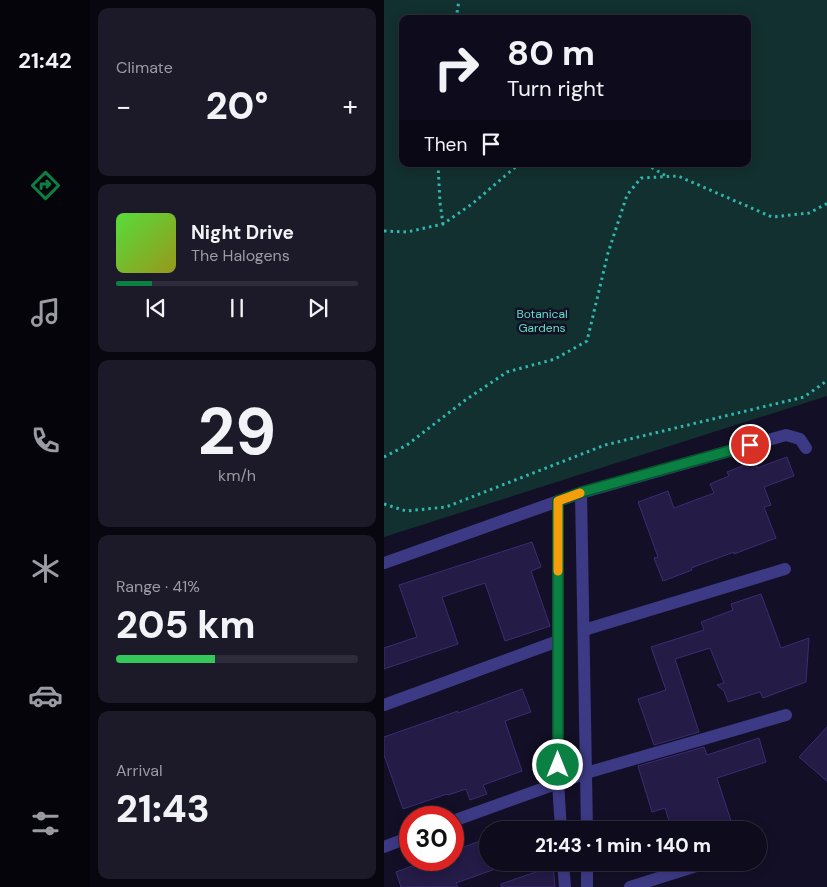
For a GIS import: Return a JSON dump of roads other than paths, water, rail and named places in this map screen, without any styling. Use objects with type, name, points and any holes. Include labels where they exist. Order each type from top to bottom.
[{"type":"street","points":[[384,564],[582,492],[786,435],[800,439],[806,448]]},
{"type":"street","points":[[582,492],[587,821]]},
{"type":"street","points":[[558,501],[558,782],[560,821]]},
{"type":"street","points":[[584,630],[785,569]]},
{"type":"street","points":[[384,705],[558,641]]},
{"type":"street","points":[[464,817],[586,773],[786,715]]},
{"type":"street","points":[[384,847],[399,841]]},
{"type":"street","points":[[564,871],[565,887]]},
{"type":"street","points":[[587,871],[587,887]]},
{"type":"street","points":[[630,887],[681,871]]},
{"type":"park label","name":"Botanical Gardens","points":[[542,321]]}]
